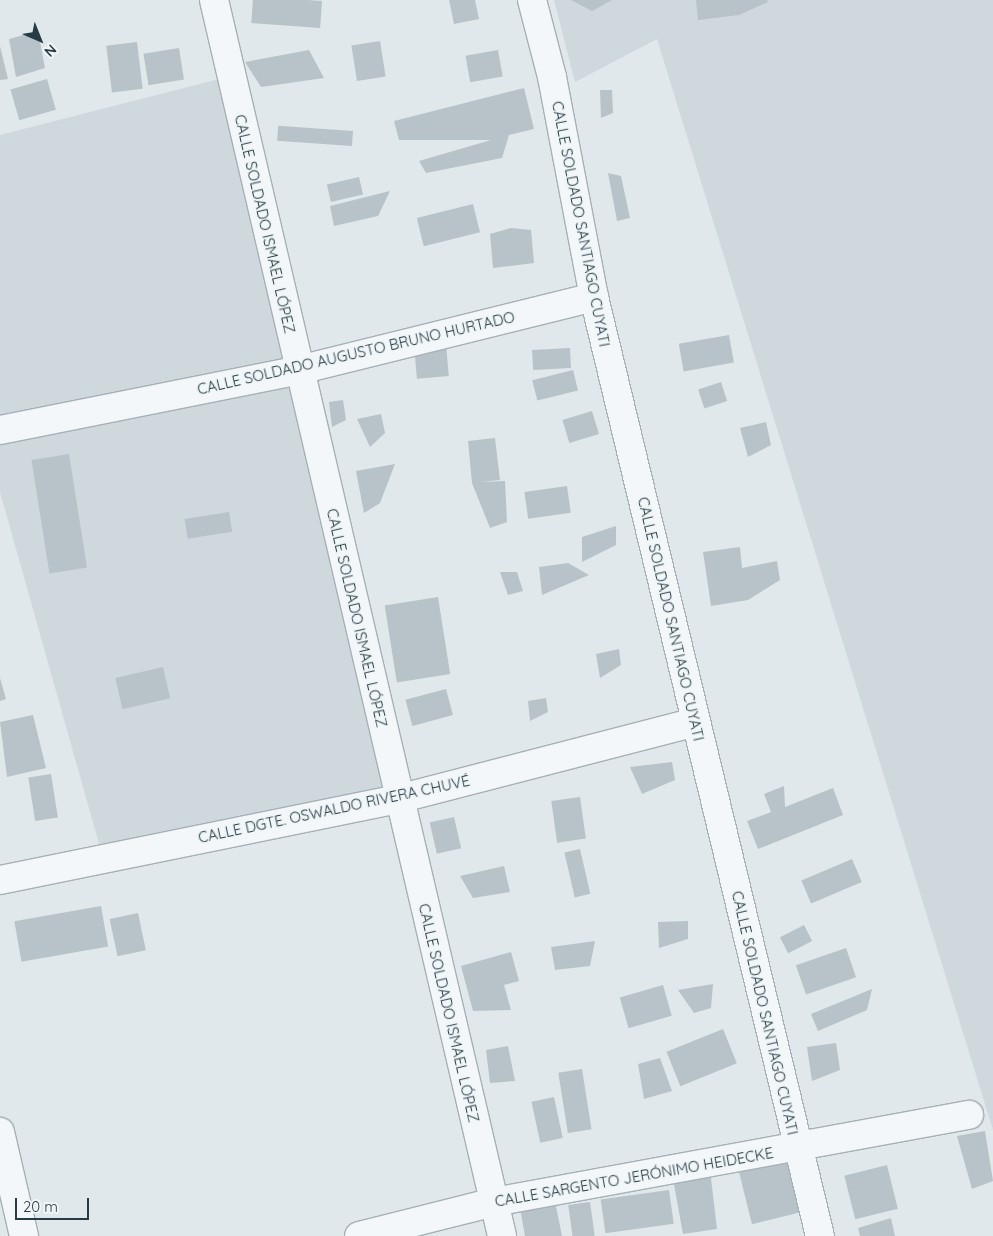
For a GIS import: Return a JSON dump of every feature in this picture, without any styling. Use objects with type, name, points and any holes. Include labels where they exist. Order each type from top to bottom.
[{"type":"street","name":"CALLE SOLDADO ISMAEL LÓPEZ","points":[[214,0],[398,799],[502,1236]]},
{"type":"street","name":"CALLE SOLDADO SANTIAGO CUYATI","points":[[532,0],[552,77],[594,297],[796,1147],[820,1236]]},
{"type":"street","name":"CALLE SOLDADO AUGUSTO BRUNO HURTADO","points":[[0,430],[299,370],[594,297]]},
{"type":"street","name":"CALLE DGTE. OSWALDO RIVERA CHUVÉ","points":[[0,880],[398,799],[695,722]]},
{"type":"street","name":"CALLE SARGENTO JERÓNIMO HEIDECKE","points":[[359,1236],[494,1202],[969,1114]]},
{"type":"street","points":[[0,1132],[24,1236]]},
{"type":"shaded area","points":[[554,0],[993,0],[993,1130],[657,39],[575,82]]},
{"type":"shaded area","points":[[231,76],[398,799],[103,858],[0,492],[0,135]]},
{"type":"building","points":[[253,0],[322,1],[320,28],[251,23]]},
{"type":"building","points":[[449,0],[475,0],[479,19],[454,24]]},
{"type":"building","points":[[571,0],[612,0],[592,11]]},
{"type":"building","points":[[696,0],[767,0],[768,2],[739,15],[698,20]]},
{"type":"building","points":[[38,31],[45,68],[16,77],[9,39]]},
{"type":"building","points":[[380,41],[386,77],[357,81],[351,46]]},
{"type":"building","points":[[137,42],[143,89],[112,92],[106,46]]},
{"type":"building","points":[[0,46],[8,79],[0,80]]},
{"type":"building","points":[[179,48],[184,80],[148,85],[143,54]]},
{"type":"building","points":[[309,50],[324,78],[261,87],[245,62]]},
{"type":"building","points":[[498,50],[503,77],[470,82],[466,56]]},
{"type":"building","points":[[47,79],[56,110],[19,120],[10,89]]},
{"type":"building","points":[[524,88],[534,129],[509,135],[502,158],[426,173],[419,161],[491,140],[399,140],[394,121]]},
{"type":"building","points":[[600,90],[612,90],[613,113],[601,118]]},
{"type":"building","points":[[278,126],[353,131],[352,146],[277,141]]},
{"type":"building","points":[[608,173],[621,176],[630,218],[617,221]]},
{"type":"building","points":[[359,177],[363,195],[331,202],[327,184]]},
{"type":"building","points":[[390,191],[378,216],[334,226],[330,206]]},
{"type":"building","points":[[473,204],[480,232],[424,246],[417,218]]},
{"type":"building","points":[[511,228],[531,230],[534,263],[493,268],[490,234]]},
{"type":"building","points":[[729,335],[734,363],[684,371],[679,344]]},
{"type":"building","points":[[446,344],[449,376],[417,379],[414,347]]},
{"type":"building","points":[[570,348],[571,368],[533,370],[532,350]]},
{"type":"building","points":[[573,370],[578,390],[537,401],[532,380]]},
{"type":"building","points":[[721,382],[727,401],[704,408],[698,389]]},
{"type":"building","points":[[343,400],[346,420],[332,427],[329,402]]},
{"type":"building","points":[[592,411],[599,434],[569,443],[562,420]]},
{"type":"building","points":[[381,414],[385,433],[370,447],[357,419]]},
{"type":"building","points":[[766,422],[771,445],[748,457],[740,428]]},
{"type":"building","points":[[495,438],[500,480],[480,482],[505,481],[507,522],[490,528],[472,483],[468,441]]},
{"type":"building","points":[[69,454],[87,568],[49,574],[31,460]]},
{"type":"building","points":[[395,464],[380,503],[364,513],[356,471]]},
{"type":"building","points":[[567,486],[571,513],[528,519],[524,492]]},
{"type":"building","points":[[229,512],[232,532],[188,539],[185,519]]},
{"type":"building","points":[[616,526],[616,545],[582,562],[582,537]]},
{"type":"building","points":[[740,547],[742,568],[777,561],[780,580],[748,600],[711,606],[703,552]]},
{"type":"building","points":[[568,563],[589,575],[542,595],[539,567]]},
{"type":"building","points":[[500,572],[517,572],[523,591],[508,595]]},
{"type":"building","points":[[438,597],[450,674],[397,682],[385,605]]},
{"type":"building","points":[[619,649],[621,665],[600,678],[596,654]]},
{"type":"building","points":[[163,667],[170,698],[122,709],[115,678]]},
{"type":"building","points":[[0,678],[6,699],[0,701]]},
{"type":"building","points":[[446,689],[453,715],[412,726],[405,700]]},
{"type":"building","points":[[546,698],[548,712],[530,721],[528,701]]},
{"type":"building","points":[[33,715],[46,768],[7,777],[0,722]]},
{"type":"building","points":[[672,762],[675,780],[642,794],[630,767]]},
{"type":"building","points":[[51,774],[58,817],[35,821],[28,778]]},
{"type":"building","points":[[784,786],[785,807],[833,788],[843,815],[758,849],[747,821],[771,812],[764,794]]},
{"type":"building","points":[[580,797],[586,839],[557,843],[551,801]]},
{"type":"building","points":[[454,817],[461,848],[437,854],[430,823]]},
{"type":"building","points":[[580,849],[590,894],[575,897],[564,853]]},
{"type":"building","points":[[852,859],[862,882],[811,904],[801,880]]},
{"type":"building","points":[[504,866],[510,892],[473,898],[460,876]]},
{"type":"building","points":[[101,906],[108,946],[21,962],[14,921]]},
{"type":"building","points":[[138,913],[146,950],[118,956],[110,919]]},
{"type":"building","points":[[688,921],[688,939],[659,948],[658,922]]},
{"type":"building","points":[[804,925],[812,941],[788,953],[780,937]]},
{"type":"building","points":[[595,941],[590,966],[555,970],[551,947]]},
{"type":"building","points":[[846,948],[856,977],[806,995],[796,965]]},
{"type":"building","points":[[511,952],[519,981],[504,985],[511,1010],[473,1011],[461,966]]},
{"type":"building","points":[[713,984],[711,1008],[694,1013],[678,990]]},
{"type":"building","points":[[663,985],[672,1016],[629,1028],[620,997]]},
{"type":"building","points":[[872,989],[867,1010],[818,1031],[811,1014]]},
{"type":"building","points":[[723,1029],[737,1063],[680,1086],[666,1052]]},
{"type":"building","points":[[836,1043],[840,1070],[812,1081],[807,1047]]},
{"type":"building","points":[[508,1046],[515,1081],[490,1083],[486,1050]]},
{"type":"building","points":[[660,1058],[672,1091],[644,1099],[638,1064]]},
{"type":"building","points":[[582,1069],[592,1129],[568,1133],[558,1073]]},
{"type":"building","points":[[554,1097],[563,1138],[540,1143],[532,1102]]},
{"type":"building","points":[[985,1131],[993,1181],[972,1189],[957,1136]]},
{"type":"building","points":[[786,1154],[801,1212],[752,1224],[737,1166]]},
{"type":"building","points":[[887,1165],[898,1209],[855,1219],[844,1176]]},
{"type":"building","points":[[710,1170],[717,1229],[683,1234],[673,1179]]},
{"type":"building","points":[[669,1190],[674,1224],[605,1233],[601,1200]]},
{"type":"building","points":[[555,1201],[562,1236],[525,1236],[520,1208]]},
{"type":"building","points":[[590,1202],[595,1236],[573,1236],[568,1205]]},
{"type":"building","points":[[891,1218],[895,1236],[860,1236],[858,1228]]}]
